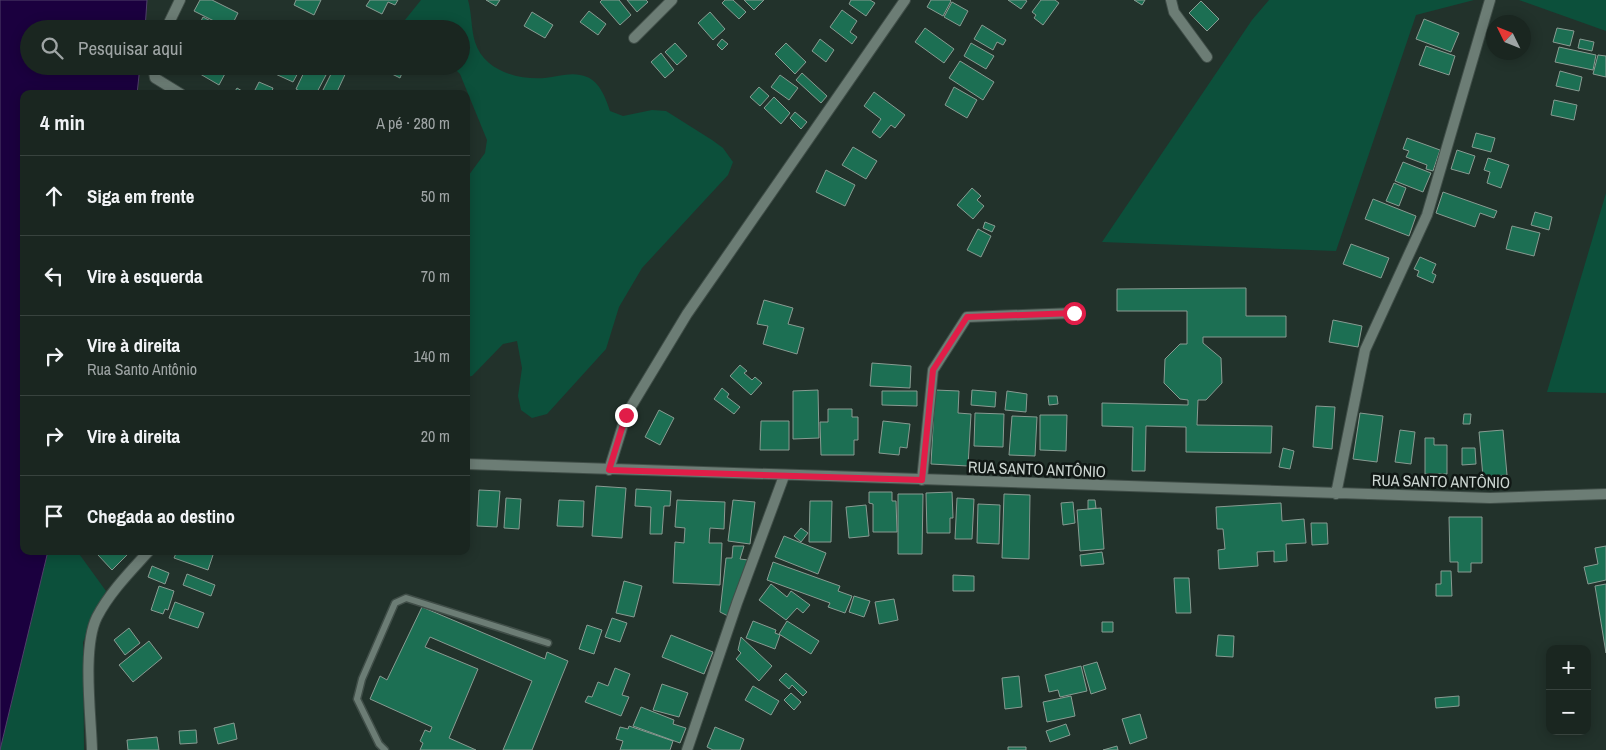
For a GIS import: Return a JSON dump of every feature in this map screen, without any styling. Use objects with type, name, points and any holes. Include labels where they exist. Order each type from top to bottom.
[{"type":"street","points":[[170,20],[180,0]]},
{"type":"street","points":[[634,38],[672,0]]},
{"type":"street","points":[[609,470],[626,415],[686,314],[905,0]]},
{"type":"street","points":[[1171,0],[1174,12],[1207,57]]},
{"type":"street","points":[[1336,494],[1365,350],[1427,215],[1490,0]]},
{"type":"street","points":[[154,75],[155,78],[174,90]]},
{"type":"street","points":[[922,480],[933,370],[967,317],[1074,313]]},
{"type":"street","name":"RUA SANTO ANTÔNIO","points":[[470,464],[1336,494],[1490,498],[1606,494]]},
{"type":"street","points":[[687,750],[737,603],[784,476]]},
{"type":"street","points":[[92,750],[89,641],[96,619],[110,595],[145,555]]},
{"type":"lane","points":[[384,750],[379,744],[357,699],[362,679],[394,602],[406,598],[548,643]]},
{"type":"green space","points":[[421,0],[468,0],[475,42],[479,52],[494,67],[513,75],[535,78],[572,74],[582,75],[596,83],[610,111],[623,116],[652,110],[666,111],[723,148],[733,162],[728,175],[642,268],[619,307],[606,349],[547,414],[532,418],[521,410],[518,396],[522,368],[517,341],[503,344],[470,376],[470,174],[485,153],[487,140],[470,98],[470,90],[467,90],[460,75],[470,75],[470,20],[405,20]]},
{"type":"green space","points":[[1269,0],[1474,0],[1416,15],[1336,251],[1102,242],[1252,20]]},
{"type":"green space","points":[[1519,0],[1606,0],[1606,31]]},
{"type":"green space","points":[[1606,193],[1606,393],[1547,392]]},
{"type":"green space","points":[[47,555],[80,555],[106,591],[83,642],[84,750],[0,750]]},
{"type":"shaded area","points":[[0,0],[147,0],[146,20],[20,20],[20,75],[139,75],[137,90],[20,90],[20,555],[47,555],[0,750]]},
{"type":"building","points":[[200,0],[212,0],[238,13],[234,20],[212,20],[194,11]]},
{"type":"building","points":[[296,0],[321,0],[314,15],[294,5]]},
{"type":"building","points":[[370,0],[398,0],[395,5],[388,2],[382,14],[366,6]]},
{"type":"building","points":[[486,0],[500,0],[496,6]]},
{"type":"building","points":[[602,0],[619,0],[631,15],[620,25],[600,2]]},
{"type":"building","points":[[627,0],[646,0],[648,2],[637,12]]},
{"type":"building","points":[[725,0],[733,0],[746,12],[739,19],[722,3]]},
{"type":"building","points":[[744,0],[764,0],[754,10]]},
{"type":"building","points":[[851,0],[870,0],[875,3],[866,16],[849,4]]},
{"type":"building","points":[[931,0],[951,1],[943,16],[927,7]]},
{"type":"building","points":[[1008,0],[1025,0],[1027,1],[1021,9]]},
{"type":"building","points":[[1041,0],[1055,0],[1059,3],[1043,25],[1034,18],[1036,15],[1032,12]]},
{"type":"building","points":[[1134,0],[1145,0],[1142,5]]},
{"type":"building","points":[[1201,1],[1219,19],[1207,31],[1189,13]]},
{"type":"building","points":[[952,2],[968,11],[960,26],[944,17]]},
{"type":"building","points":[[842,10],[857,21],[850,32],[857,37],[852,44],[830,27]]},
{"type":"building","points":[[589,11],[606,24],[598,35],[580,22]]},
{"type":"building","points":[[532,12],[553,25],[545,38],[524,26]]},
{"type":"building","points":[[710,12],[725,29],[713,40],[698,23]]},
{"type":"building","points":[[1424,19],[1459,33],[1451,52],[1416,39]]},
{"type":"building","points":[[982,25],[1006,40],[1003,45],[997,42],[993,50],[974,39]]},
{"type":"building","points":[[925,28],[954,49],[944,63],[915,42]]},
{"type":"building","points":[[1557,28],[1574,31],[1570,46],[1553,42]]},
{"type":"building","points":[[722,39],[728,44],[722,50],[717,45]]},
{"type":"building","points":[[820,39],[834,50],[826,62],[812,51]]},
{"type":"building","points":[[1580,39],[1594,42],[1592,51],[1578,48]]},
{"type":"building","points":[[675,43],[687,56],[677,65],[665,52]]},
{"type":"building","points":[[786,43],[806,62],[795,74],[775,54]]},
{"type":"building","points":[[971,43],[994,56],[986,69],[964,56]]},
{"type":"building","points":[[1426,46],[1455,56],[1449,75],[1419,65]]},
{"type":"building","points":[[1559,47],[1596,55],[1593,70],[1555,62]]},
{"type":"building","points":[[661,53],[674,70],[665,78],[651,62]]},
{"type":"building","points":[[1598,55],[1606,56],[1606,77],[1593,74]]},
{"type":"building","points":[[960,61],[994,82],[983,100],[949,78]]},
{"type":"building","points":[[1560,71],[1582,77],[1579,91],[1556,86]]},
{"type":"building","points":[[802,73],[827,96],[821,103],[796,80]]},
{"type":"building","points":[[202,75],[224,75],[219,85]]},
{"type":"building","points":[[278,75],[297,75],[293,82]]},
{"type":"building","points":[[303,75],[326,75],[318,90],[296,89]]},
{"type":"building","points":[[330,75],[345,75],[338,90],[323,90]]},
{"type":"building","points":[[780,75],[798,88],[789,100],[771,87]]},
{"type":"building","points":[[259,82],[273,88],[272,90],[255,90]]},
{"type":"building","points":[[759,87],[769,96],[760,106],[750,97]]},
{"type":"building","points":[[954,87],[977,100],[967,118],[945,105]]},
{"type":"building","points":[[874,92],[905,115],[895,128],[891,125],[880,138],[872,132],[881,119],[864,106]]},
{"type":"building","points":[[774,97],[790,113],[781,124],[764,108]]},
{"type":"building","points":[[1554,100],[1577,105],[1574,120],[1551,115]]},
{"type":"building","points":[[795,112],[807,122],[801,129],[790,118]]},
{"type":"building","points":[[1476,133],[1495,138],[1491,152],[1472,147]]},
{"type":"building","points":[[1407,138],[1440,150],[1433,171],[1426,169],[1427,165],[1406,157],[1409,151],[1403,149]]},
{"type":"building","points":[[853,147],[877,161],[866,179],[842,165]]},
{"type":"building","points":[[1457,150],[1475,156],[1469,174],[1451,169]]},
{"type":"building","points":[[1488,158],[1509,165],[1501,188],[1487,183],[1490,172],[1484,170]]},
{"type":"building","points":[[1403,162],[1431,173],[1423,192],[1395,181]]},
{"type":"building","points":[[826,170],[855,185],[845,206],[816,192]]},
{"type":"building","points":[[1394,183],[1406,188],[1399,206],[1386,201]]},
{"type":"building","points":[[972,188],[981,196],[977,200],[984,206],[973,219],[957,205]]},
{"type":"building","points":[[1443,192],[1497,211],[1494,218],[1480,213],[1475,227],[1436,213]]},
{"type":"building","points":[[1373,199],[1416,216],[1409,236],[1365,219]]},
{"type":"building","points":[[1535,212],[1552,217],[1549,230],[1531,225]]},
{"type":"building","points":[[985,222],[995,226],[992,232],[983,228]]},
{"type":"building","points":[[1512,226],[1540,233],[1534,256],[1506,249]]},
{"type":"building","points":[[978,229],[991,236],[981,257],[967,250]]},
{"type":"building","points":[[1351,244],[1389,258],[1381,278],[1343,264]]},
{"type":"building","points":[[1420,257],[1436,264],[1432,273],[1436,275],[1433,283],[1417,276],[1419,271],[1414,269]]},
{"type":"building","points":[[1246,288],[1246,316],[1286,316],[1286,337],[1203,337],[1203,343],[1221,358],[1222,383],[1206,400],[1198,400],[1197,425],[1272,426],[1271,453],[1186,452],[1186,427],[1146,426],[1145,471],[1132,471],[1133,427],[1102,426],[1102,403],[1188,405],[1188,400],[1180,399],[1164,383],[1165,359],[1180,344],[1187,344],[1187,311],[1117,311],[1117,289]]},
{"type":"building","points":[[764,300],[793,308],[788,324],[804,328],[797,354],[763,344],[768,326],[757,324]]},
{"type":"building","points":[[1333,320],[1362,326],[1358,347],[1329,342]]},
{"type":"building","points":[[872,363],[911,366],[910,388],[870,386]]},
{"type":"building","points":[[740,365],[747,371],[744,373],[752,380],[755,377],[762,383],[751,395],[730,376]]},
{"type":"building","points":[[722,388],[729,394],[727,397],[740,407],[734,414],[714,399]]},
{"type":"building","points":[[818,390],[819,438],[793,439],[793,391]]},
{"type":"building","points":[[935,390],[959,391],[958,413],[971,414],[968,466],[931,464]]},
{"type":"building","points":[[972,390],[996,392],[995,407],[971,405]]},
{"type":"building","points":[[882,391],[917,391],[917,406],[882,405]]},
{"type":"building","points":[[1007,391],[1027,394],[1026,412],[1005,410]]},
{"type":"building","points":[[1048,396],[1057,396],[1058,404],[1049,405]]},
{"type":"building","points":[[1316,406],[1335,407],[1332,449],[1313,447]]},
{"type":"building","points":[[828,409],[852,409],[852,417],[858,417],[858,440],[854,440],[854,455],[821,455],[820,422],[828,422]]},
{"type":"building","points":[[659,410],[674,418],[660,445],[645,437]]},
{"type":"building","points":[[975,413],[1004,414],[1003,447],[974,446]]},
{"type":"building","points":[[1360,413],[1383,416],[1377,462],[1353,459]]},
{"type":"building","points":[[1464,414],[1471,414],[1470,424],[1463,424]]},
{"type":"building","points":[[1040,415],[1067,415],[1066,451],[1040,450]]},
{"type":"building","points":[[1012,416],[1037,417],[1035,456],[1009,455]]},
{"type":"building","points":[[761,421],[789,421],[789,450],[760,450]]},
{"type":"building","points":[[883,421],[910,424],[907,448],[900,447],[899,455],[879,453]]},
{"type":"building","points":[[1400,430],[1415,432],[1411,464],[1395,462]]},
{"type":"building","points":[[1503,430],[1507,475],[1483,477],[1479,432]]},
{"type":"building","points":[[1425,438],[1434,438],[1434,445],[1447,445],[1447,474],[1425,474]]},
{"type":"building","points":[[1283,448],[1294,451],[1290,469],[1279,467]]},
{"type":"building","points":[[1462,448],[1475,448],[1476,464],[1462,465]]},
{"type":"building","points":[[596,486],[626,488],[622,538],[592,536]]},
{"type":"building","points":[[636,489],[671,491],[670,506],[664,506],[662,534],[650,534],[651,507],[635,506]]},
{"type":"building","points":[[479,490],[500,491],[497,527],[477,526]]},
{"type":"building","points":[[869,492],[892,492],[892,501],[896,501],[897,532],[873,532],[873,504],[869,503]]},
{"type":"building","points":[[952,492],[953,518],[950,518],[950,533],[927,533],[926,493]]},
{"type":"building","points":[[898,494],[923,494],[922,554],[898,554]]},
{"type":"building","points":[[1004,494],[1030,495],[1029,559],[1002,558]]},
{"type":"building","points":[[506,498],[521,499],[519,529],[504,528]]},
{"type":"building","points":[[957,498],[974,499],[972,539],[955,539]]},
{"type":"building","points":[[559,500],[584,501],[583,527],[557,526]]},
{"type":"building","points":[[677,500],[725,502],[724,529],[710,528],[709,543],[722,543],[720,585],[673,583],[675,542],[684,543],[685,528],[675,527]]},
{"type":"building","points":[[733,500],[755,502],[750,544],[728,541]]},
{"type":"building","points":[[1088,500],[1095,500],[1096,508],[1088,509]]},
{"type":"building","points":[[810,501],[832,501],[831,542],[809,542]]},
{"type":"building","points":[[1073,502],[1075,523],[1063,525],[1061,503]]},
{"type":"building","points":[[1281,503],[1282,521],[1304,519],[1306,543],[1286,544],[1287,561],[1274,562],[1274,551],[1257,552],[1258,566],[1219,569],[1218,550],[1225,549],[1223,529],[1217,529],[1216,507]]},
{"type":"building","points":[[978,504],[1000,505],[999,544],[977,543]]},
{"type":"building","points":[[866,505],[869,536],[849,538],[846,507]]},
{"type":"building","points":[[1101,508],[1104,549],[1080,551],[1077,510]]},
{"type":"building","points":[[1449,517],[1482,517],[1482,563],[1471,563],[1471,572],[1458,572],[1458,562],[1450,562]]},
{"type":"building","points":[[1311,523],[1327,523],[1328,544],[1312,545]]},
{"type":"building","points":[[801,528],[808,533],[801,542],[794,536]]},
{"type":"building","points":[[784,536],[826,553],[818,574],[775,557]]},
{"type":"building","points":[[733,546],[744,546],[740,559],[748,560],[728,616],[720,612],[726,558],[732,558]]},
{"type":"building","points":[[1606,546],[1606,580],[1588,584],[1584,567],[1598,564],[1595,548]]},
{"type":"building","points":[[1102,552],[1104,564],[1081,566],[1080,555]]},
{"type":"building","points":[[98,555],[127,555],[112,570]]},
{"type":"building","points":[[175,555],[213,555],[208,570],[174,558]]},
{"type":"building","points":[[773,562],[840,586],[838,591],[852,596],[845,613],[828,607],[830,603],[767,580]]},
{"type":"building","points":[[152,566],[169,573],[165,584],[148,577]]},
{"type":"building","points":[[1441,571],[1451,571],[1452,596],[1436,596],[1436,584],[1441,584]]},
{"type":"building","points":[[187,574],[215,585],[211,596],[183,585]]},
{"type":"building","points":[[953,575],[974,576],[974,591],[953,591]]},
{"type":"building","points":[[1174,578],[1189,578],[1191,613],[1176,613]]},
{"type":"building","points":[[624,581],[642,586],[634,617],[616,613]]},
{"type":"building","points":[[771,584],[787,597],[791,591],[810,605],[803,613],[797,608],[786,620],[759,600]]},
{"type":"building","points":[[1606,584],[1606,653],[1595,586]]},
{"type":"building","points":[[159,586],[174,591],[168,610],[165,609],[163,614],[151,610]]},
{"type":"building","points":[[854,596],[870,601],[864,617],[849,612]]},
{"type":"building","points":[[894,599],[898,620],[879,624],[875,602]]},
{"type":"building","points":[[175,602],[204,613],[198,628],[169,618]]},
{"type":"building","points":[[422,607],[545,659],[547,652],[568,661],[532,750],[503,750],[532,681],[430,637],[425,647],[478,669],[449,738],[476,750],[420,750],[423,743],[420,741],[425,730],[430,732],[432,727],[370,699],[380,676],[387,680]]},
{"type":"building","points":[[612,618],[627,623],[620,642],[605,637]]},
{"type":"building","points":[[753,621],[776,630],[775,633],[780,635],[775,649],[746,638]]},
{"type":"building","points":[[787,621],[819,641],[811,654],[779,634]]},
{"type":"building","points":[[1102,622],[1113,622],[1113,632],[1102,632]]},
{"type":"building","points":[[587,625],[602,630],[594,654],[579,649]]},
{"type":"building","points":[[129,628],[140,643],[125,655],[114,640]]},
{"type":"building","points":[[671,635],[713,652],[704,674],[662,657]]},
{"type":"building","points":[[1218,635],[1234,636],[1233,657],[1216,656]]},
{"type":"building","points":[[741,637],[772,666],[759,681],[736,659],[741,653],[738,650]]},
{"type":"building","points":[[149,641],[162,658],[133,682],[119,665]]},
{"type":"building","points":[[1097,662],[1106,689],[1091,694],[1083,666]]},
{"type":"building","points":[[1081,666],[1087,691],[1060,697],[1058,690],[1049,692],[1045,675]]},
{"type":"building","points":[[615,668],[630,674],[622,695],[629,697],[621,716],[585,702],[588,696],[592,697],[598,682],[608,686]]},
{"type":"building","points":[[786,673],[807,692],[803,696],[792,685],[789,689],[779,680]]},
{"type":"building","points":[[1019,676],[1022,707],[1005,709],[1002,678]]},
{"type":"building","points":[[662,684],[688,693],[679,717],[653,710]]},
{"type":"building","points":[[753,686],[779,701],[771,715],[745,700]]},
{"type":"building","points":[[791,693],[801,702],[794,710],[784,700]]},
{"type":"building","points":[[1071,696],[1075,716],[1047,722],[1043,702]]},
{"type":"building","points":[[1459,696],[1459,706],[1436,708],[1435,698]]},
{"type":"building","points":[[641,707],[674,720],[673,724],[686,728],[680,743],[633,726]]},
{"type":"building","points":[[1140,714],[1147,738],[1130,744],[1122,719]]},
{"type":"building","points":[[234,723],[237,739],[218,744],[214,728]]},
{"type":"building","points":[[1066,724],[1070,735],[1050,742],[1046,731]]},
{"type":"building","points":[[629,726],[673,741],[670,750],[620,750],[623,741],[616,739],[620,727],[628,729]]},
{"type":"building","points":[[715,727],[744,739],[740,750],[713,750],[707,747]]},
{"type":"building","points":[[196,730],[197,743],[180,744],[179,731]]},
{"type":"building","points":[[157,737],[159,750],[128,750],[127,740]]},
{"type":"building","points":[[1117,746],[1118,750],[1103,750]]},
{"type":"building","points":[[1008,747],[1026,747],[1026,750],[1008,750]]},
{"type":"route","points":[[626,415],[609,470],[922,480],[933,370],[967,317],[1074,313]]}]
